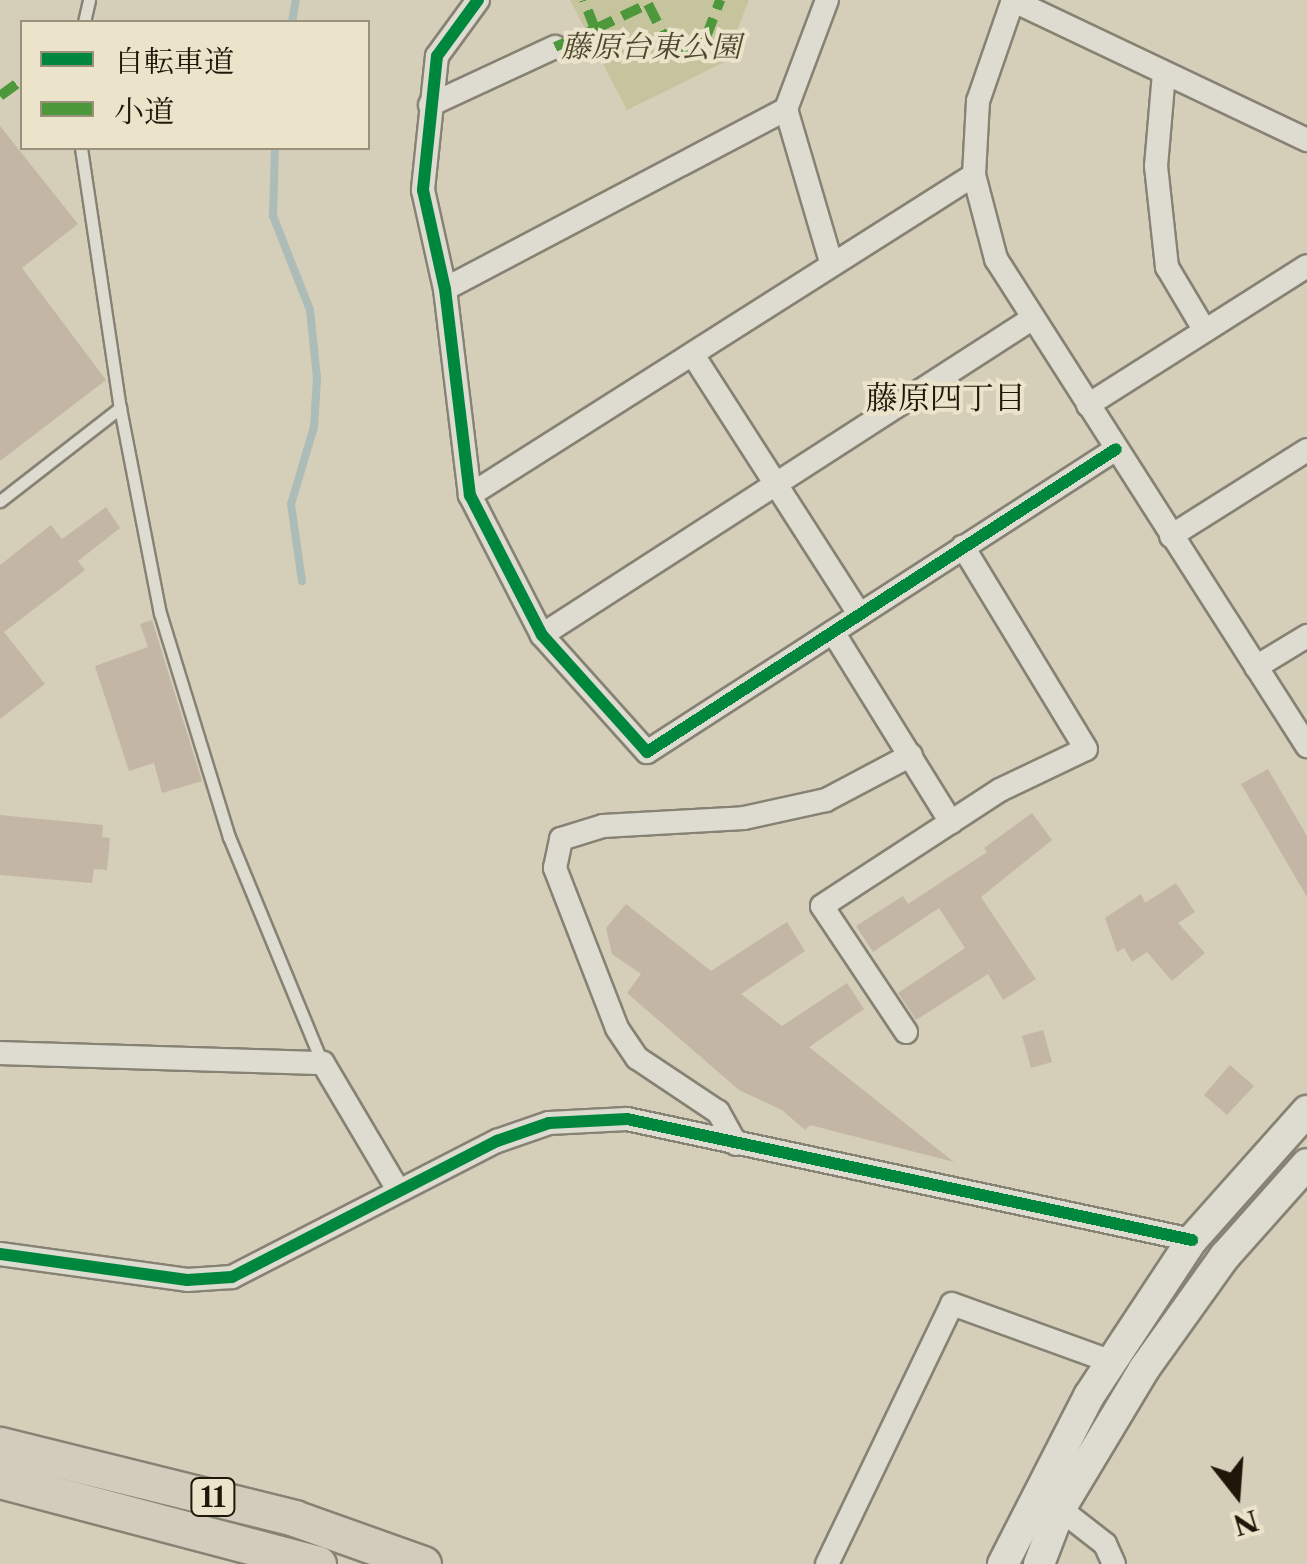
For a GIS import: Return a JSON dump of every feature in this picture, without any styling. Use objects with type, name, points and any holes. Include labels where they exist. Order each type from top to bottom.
[{"type":"main road","name":"11","points":[[0,1445],[294,1518],[423,1564]]},
{"type":"main road","name":"11","points":[[0,1480],[318,1564]]},
{"type":"street","points":[[478,0],[437,56],[423,190],[445,290],[470,495],[542,635],[646,752],[1116,450]]},
{"type":"street","points":[[827,0],[786,109],[832,262]]},
{"type":"street","points":[[1307,140],[1012,0],[978,101],[974,175],[996,259],[1030,320],[1307,746]]},
{"type":"street","points":[[430,104],[555,47]]},
{"type":"street","points":[[1164,72],[1156,166],[1168,267],[1204,331]]},
{"type":"street","points":[[445,290],[786,109]]},
{"type":"street","points":[[470,495],[974,175]]},
{"type":"street","points":[[1088,405],[1307,266]]},
{"type":"street","points":[[542,635],[1030,320]]},
{"type":"street","points":[[692,355],[858,614]]},
{"type":"street","points":[[1172,536],[1307,450]]},
{"type":"street","points":[[906,1032],[822,906],[1000,790],[1086,750],[963,547]]},
{"type":"street","points":[[833,632],[952,822]]},
{"type":"street","points":[[1256,667],[1307,636]]},
{"type":"street","points":[[736,1144],[718,1112],[637,1058],[617,1028],[556,868],[561,838],[602,826],[726,820],[826,800],[910,755]]},
{"type":"street","points":[[0,1053],[322,1063],[398,1190]]},
{"type":"street","points":[[1003,1564],[1112,1362],[1192,1240],[1307,1111]]},
{"type":"street","points":[[0,1254],[187,1280],[232,1277],[398,1190],[550,1123],[626,1120],[1192,1240]]},
{"type":"street","points":[[1039,1564],[1060,1510],[1202,1288],[1307,1164]]},
{"type":"street","points":[[828,1564],[952,1304],[1112,1362]]},
{"type":"street","points":[[1060,1510],[1104,1544],[1114,1564]]},
{"type":"lane","points":[[82,150],[120,408],[171,650],[229,837],[322,1063]]},
{"type":"lane","points":[[0,501],[120,408]]},
{"type":"green space","name":"藤原台東公園","points":[[570,0],[749,0],[724,62],[627,110]]},
{"type":"building","points":[[0,126],[78,224],[22,268],[106,380],[0,461]]},
{"type":"building","points":[[106,507],[120,528],[78,561],[85,570],[4,632],[45,684],[0,719],[0,565],[51,525],[62,539]]},
{"type":"building","points":[[152,620],[202,781],[162,793],[154,763],[129,771],[95,666],[148,647],[140,624]]},
{"type":"building","points":[[1268,769],[1307,836],[1307,897],[1241,784]]},
{"type":"building","points":[[1032,813],[1052,840],[981,897],[1036,979],[1003,1000],[988,974],[916,1020],[898,993],[965,948],[939,908],[873,952],[856,926],[903,896],[908,904],[987,852],[984,848]]},
{"type":"building","points":[[0,815],[103,825],[102,837],[110,838],[107,870],[94,869],[92,883],[0,875]]},
{"type":"building","points":[[1176,883],[1195,912],[1178,923],[1205,953],[1172,981],[1147,952],[1132,962],[1124,948],[1117,952],[1105,918],[1141,894],[1145,903]]},
{"type":"building","points":[[626,904],[711,971],[787,922],[805,951],[741,994],[782,1026],[847,983],[864,1009],[809,1047],[954,1162],[810,1125],[805,1130],[782,1110],[739,1090],[627,993],[641,974],[612,954],[606,928]]},
{"type":"building","points":[[1043,1030],[1052,1062],[1031,1068],[1022,1036]]},
{"type":"building","points":[[1230,1065],[1254,1086],[1227,1115],[1204,1095]]},
{"type":"waterway","points":[[292,20],[296,0]]},
{"type":"waterway","points":[[275,150],[273,216],[310,310],[317,378],[314,427],[291,504],[302,581]]},
{"type":"marked path","points":[[555,47],[595,29],[584,0]]},
{"type":"marked path","points":[[595,29],[648,4],[673,54],[706,37],[720,0]]},
{"type":"marked path","points":[[0,96],[20,81]]},
{"type":"cycle path","points":[[478,0],[437,56],[423,190],[445,289],[470,495],[542,635],[647,752],[1116,449]]},
{"type":"cycle path","points":[[0,1254],[187,1280],[232,1277],[497,1141],[549,1123],[627,1119],[1192,1240]]},
{"type":"district","name":"藤原四丁目","points":[[946,398]]}]
